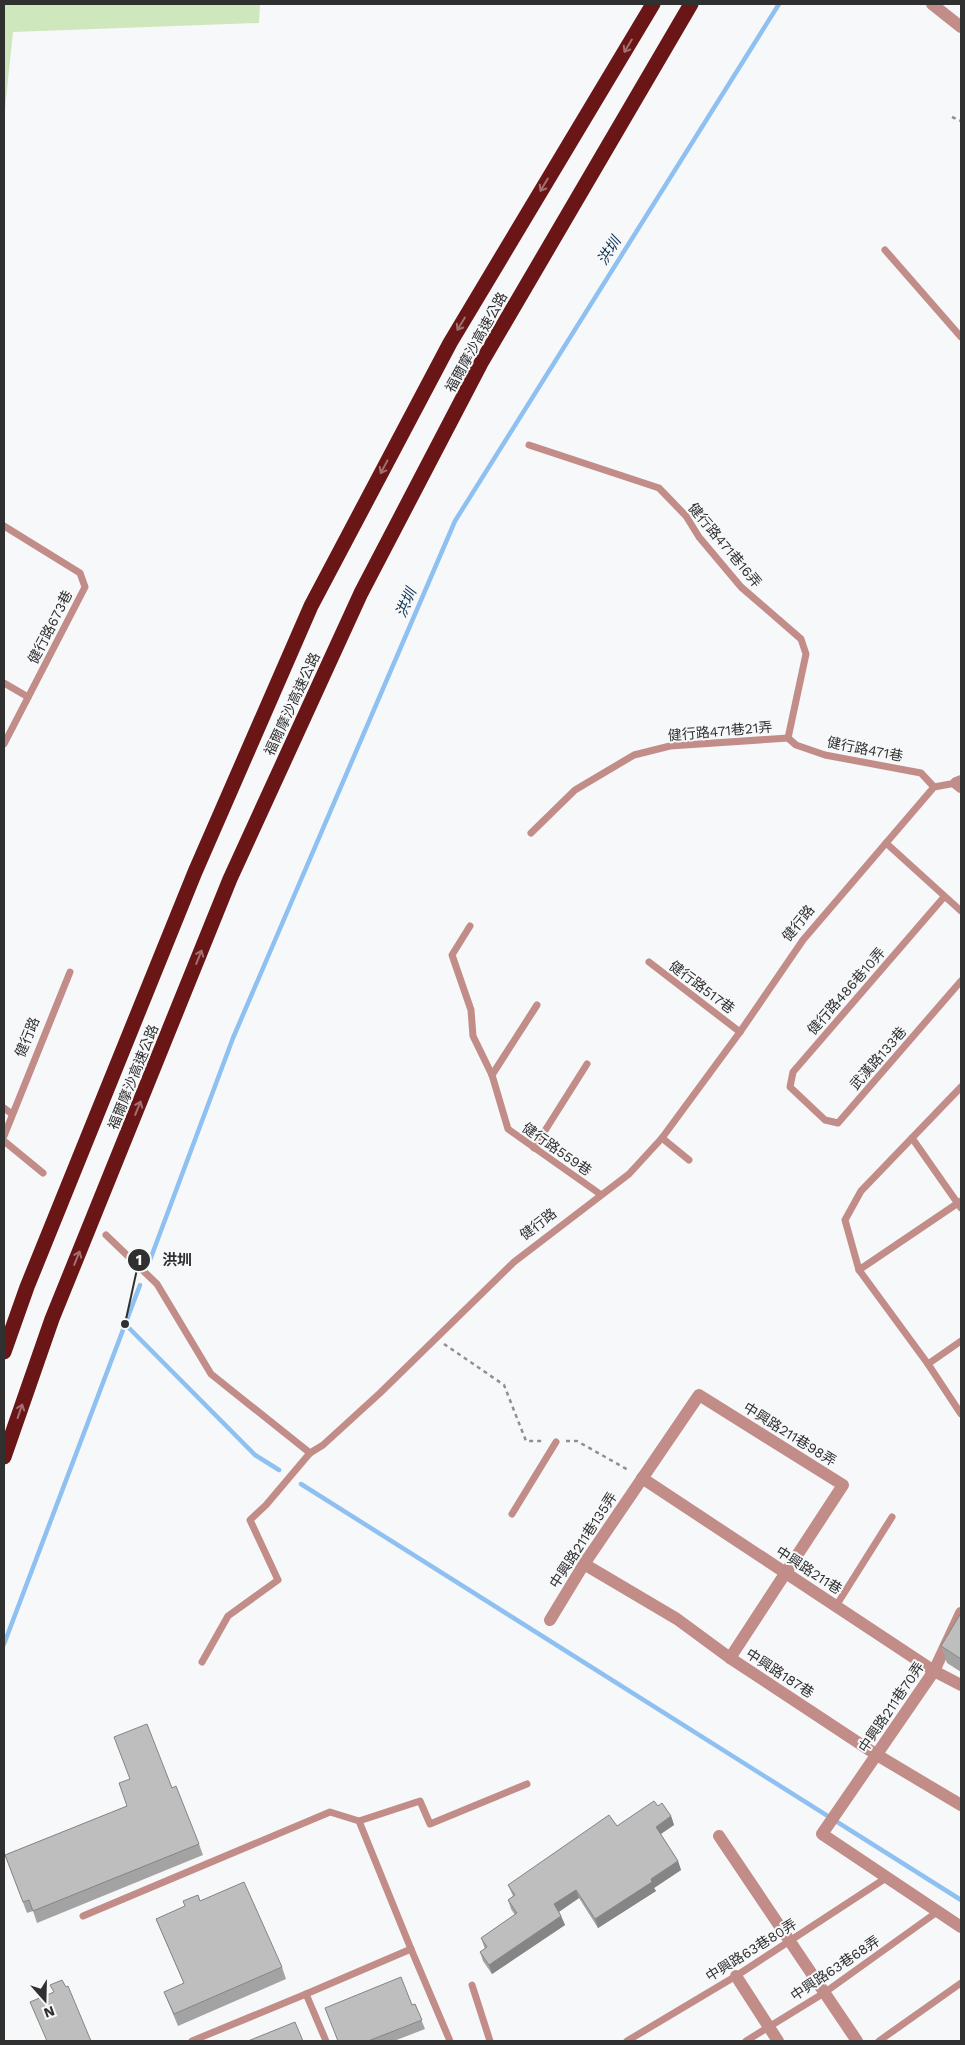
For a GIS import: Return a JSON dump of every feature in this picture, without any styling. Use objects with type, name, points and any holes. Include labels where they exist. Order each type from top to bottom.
[{"type":"highway","name":"福爾摩沙高速公路","points":[[4,1352],[27,1288],[194,872],[311,606],[450,343],[653,4]]},
{"type":"highway","name":"福爾摩沙高速公路","points":[[4,1457],[52,1319],[230,879],[361,593],[481,363],[691,4]]},
{"type":"street","points":[[932,4],[961,27]]},
{"type":"street","name":"中興路211巷135弄","points":[[550,1620],[584,1564],[699,1395]]},
{"type":"street","name":"中興路211巷98弄","points":[[699,1395],[843,1485],[730,1658]]},
{"type":"street","name":"中興路211巷","points":[[642,1478],[934,1671],[961,1685]]},
{"type":"street","name":"中興路187巷","points":[[584,1564],[677,1619],[730,1658],[877,1755],[961,1805]]},
{"type":"street","name":"中興路211巷70弄","points":[[886,1878],[825,1830],[934,1671],[961,1613]]},
{"type":"street","points":[[719,1836],[857,2041]]},
{"type":"street","points":[[886,1878],[961,1927]]},
{"type":"street","points":[[736,1976],[778,2041]]},
{"type":"lane","points":[[885,250],[961,337]]},
{"type":"lane","name":"健行路471巷16弄","points":[[529,445],[659,488],[686,516],[699,537],[741,586],[801,639],[806,654],[788,738]]},
{"type":"lane","name":"健行路673巷","points":[[4,526],[80,573],[85,586],[4,744]]},
{"type":"lane","points":[[4,683],[28,697]]},
{"type":"lane","name":"健行路471巷","points":[[788,738],[796,745],[825,755],[921,773],[934,787]]},
{"type":"lane","name":"健行路471巷21弄","points":[[531,833],[575,790],[634,755],[670,746],[788,738]]},
{"type":"lane","points":[[934,787],[960,783]]},
{"type":"lane","name":"健行路","points":[[202,1662],[228,1616],[278,1580],[250,1520],[266,1505],[310,1453],[323,1445],[437,1339],[514,1262],[600,1194],[629,1174],[662,1138],[740,1032],[802,940],[934,787]]},
{"type":"lane","points":[[886,843],[961,911]]},
{"type":"lane","name":"健行路486巷10弄","points":[[808,1104],[790,1087],[793,1072],[944,897]]},
{"type":"lane","name":"健行路559巷","points":[[470,926],[452,955],[471,1010],[473,1036],[492,1076],[508,1129],[600,1194]]},
{"type":"lane","name":"健行路517巷","points":[[649,962],[740,1032]]},
{"type":"lane","name":"健行路","points":[[4,1136],[70,972]]},
{"type":"lane","name":"武漢路133巷","points":[[808,1104],[825,1120],[838,1123],[961,981]]},
{"type":"lane","points":[[492,1076],[537,1005]]},
{"type":"lane","points":[[534,1148],[587,1064]]},
{"type":"lane","points":[[961,1087],[861,1191],[845,1220],[859,1270],[928,1364],[961,1414]]},
{"type":"lane","points":[[4,1108],[12,1114]]},
{"type":"lane","points":[[662,1138],[689,1160]]},
{"type":"lane","points":[[859,1270],[960,1204],[912,1138]]},
{"type":"lane","points":[[4,1141],[43,1173]]},
{"type":"lane","points":[[106,1236],[158,1284],[212,1374],[310,1453]]},
{"type":"lane","points":[[928,1364],[961,1341]]},
{"type":"lane","points":[[512,1514],[556,1442]]},
{"type":"lane","points":[[836,1606],[892,1516]]},
{"type":"lane","points":[[84,1916],[330,1812],[359,1821],[420,1801],[430,1824],[527,1784]]},
{"type":"lane","points":[[359,1821],[450,2041]]},
{"type":"lane","name":"中興路63巷80弄","points":[[627,2041],[736,1976],[886,1878]]},
{"type":"lane","name":"中興路63巷68弄","points":[[746,2041],[824,1993],[937,1912]]},
{"type":"lane","points":[[192,2041],[411,1949]]},
{"type":"lane","points":[[878,2041],[961,1983]]},
{"type":"lane","points":[[472,1985],[490,2041]]},
{"type":"lane","points":[[306,1994],[326,2041]]},
{"type":"path","points":[[952,117],[961,122]]},
{"type":"path","points":[[437,1339],[504,1385],[526,1441],[577,1441],[642,1478]]},
{"type":"green space","points":[[4,4],[260,4],[259,23],[13,32],[4,118]]},
{"type":"building","points":[[961,1613],[961,1659],[941,1646]]},
{"type":"building","points":[[147,1724],[172,1788],[176,1786],[199,1844],[33,1911],[29,1900],[23,1902],[5,1855],[127,1806],[119,1783],[130,1779],[114,1737]]},
{"type":"building","points":[[654,1801],[658,1806],[662,1803],[671,1816],[656,1827],[678,1861],[651,1879],[652,1882],[595,1919],[576,1890],[554,1904],[561,1916],[489,1965],[480,1952],[487,1947],[481,1938],[517,1913],[508,1900],[515,1895],[508,1885],[609,1815],[617,1826]]},
{"type":"building","points":[[244,1882],[282,1967],[174,2014],[164,1992],[184,1983],[156,1919],[185,1906],[183,1901],[198,1895],[200,1901]]},
{"type":"building","points":[[401,1977],[412,2005],[415,2004],[422,2020],[368,2041],[338,2041],[325,2008]]},
{"type":"building","points":[[62,1980],[66,1987],[68,1986],[91,2041],[47,2041],[30,2002],[54,1992],[50,1985]]},
{"type":"building","points":[[295,2022],[303,2041],[248,2041]]},
{"type":"waterway","name":"洪圳","points":[[150,1260],[233,1038],[455,521],[779,4]]},
{"type":"waterway","name":"洪圳","points":[[4,1644],[140,1285]]},
{"type":"waterway","points":[[125,1324],[255,1455],[279,1470]]},
{"type":"waterway","points":[[301,1484],[961,1900]]},
{"type":"place","name":"洪圳","points":[[125,1324]]}]
